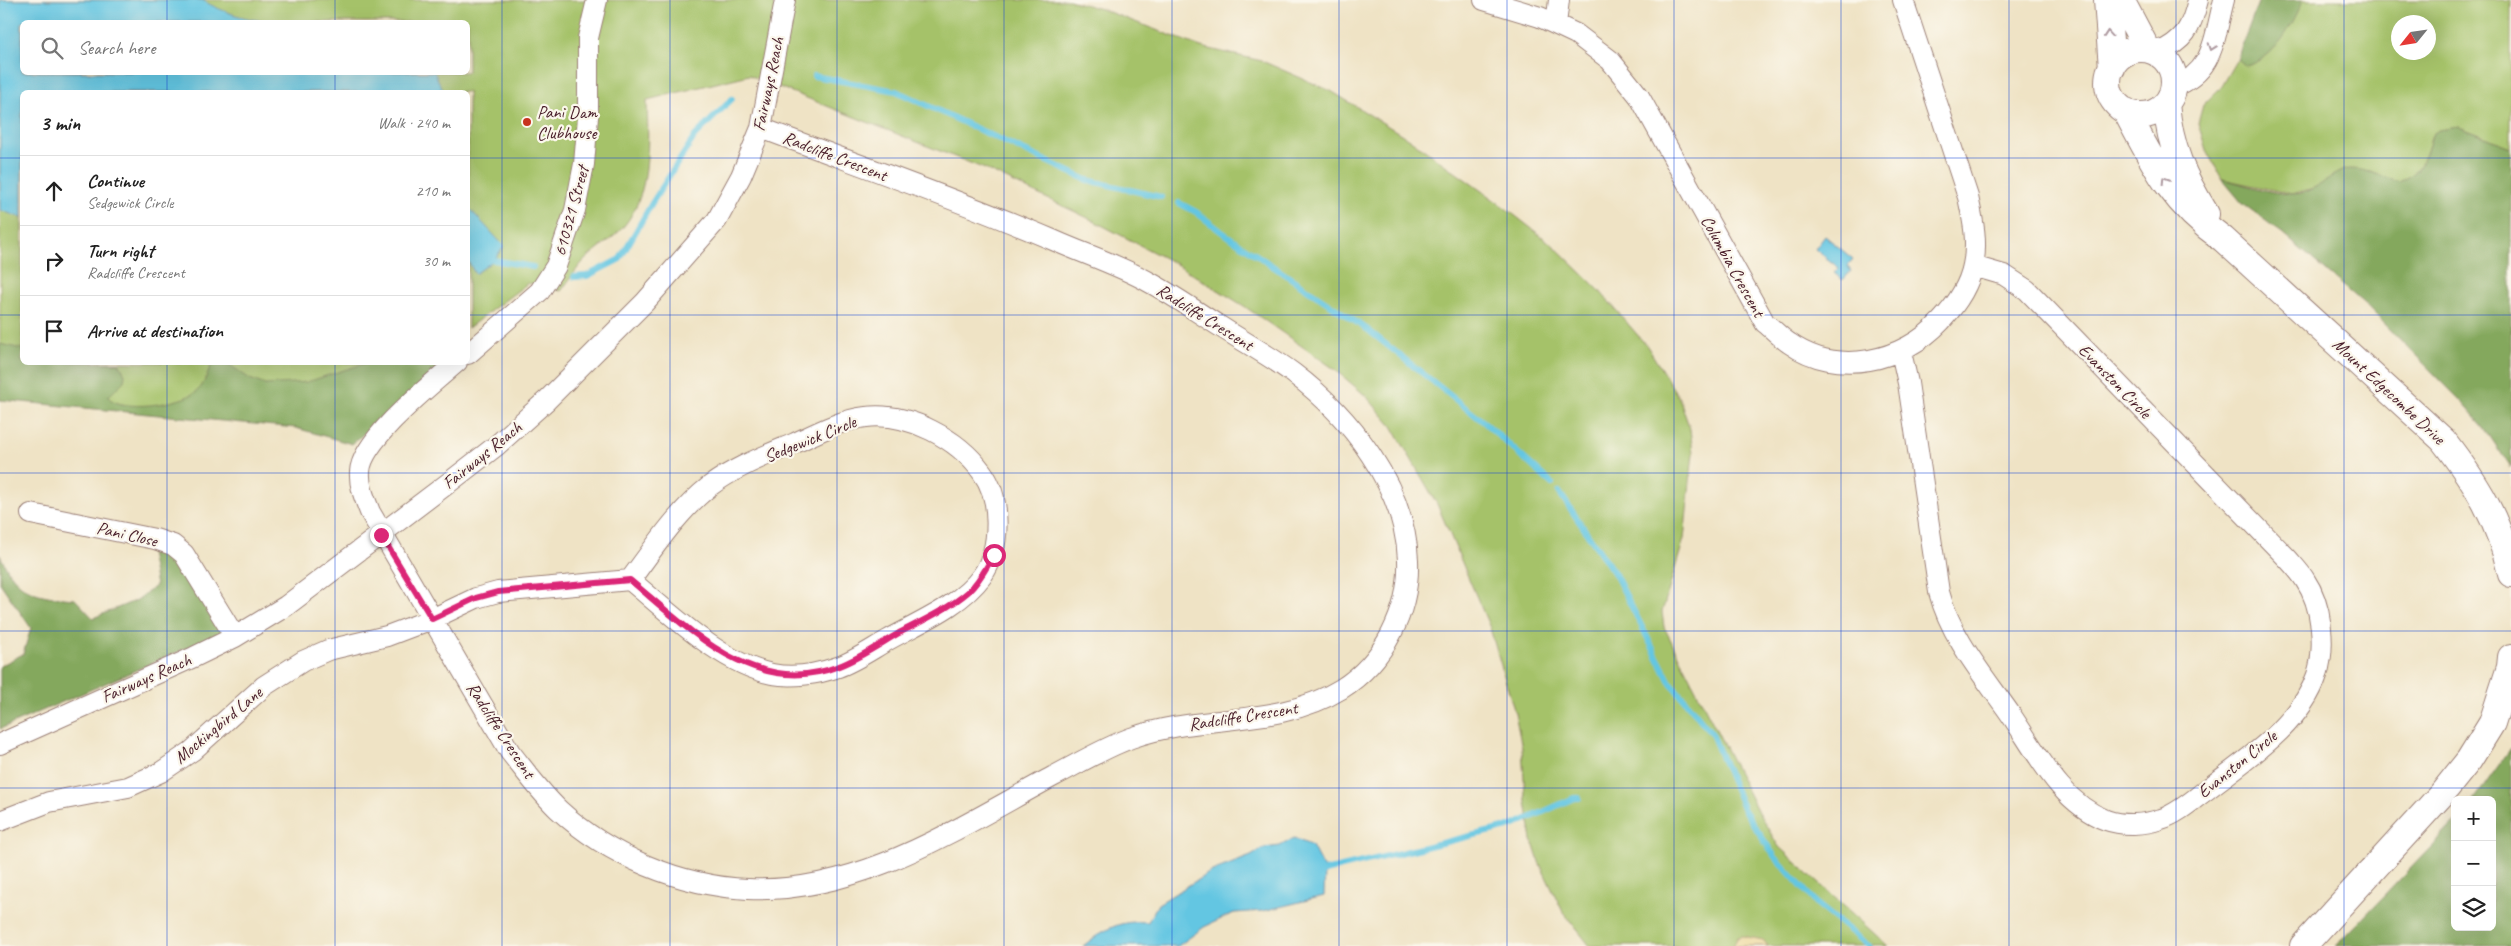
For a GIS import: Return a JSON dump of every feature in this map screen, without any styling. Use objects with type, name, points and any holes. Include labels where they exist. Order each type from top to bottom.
[{"type":"street","name":"610321 Street","points":[[470,352],[540,291],[549,280],[563,246],[575,210],[584,164],[588,117],[588,38],[598,0]]},
{"type":"street","name":"Fairways Reach","points":[[0,744],[194,657],[235,637],[286,606],[496,446],[594,355],[645,302],[717,220],[741,176],[761,128],[785,0]]},
{"type":"street","name":"Columbia Crescent","points":[[1484,0],[1540,17],[1556,24],[1576,34],[1610,60],[1639,96],[1765,323],[1790,344],[1820,357],[1854,361],[1872,360],[1901,352],[1929,334],[1949,313],[1963,292],[1973,266],[1976,231],[1968,197],[1903,0]]},
{"type":"street","points":[[1556,24],[1559,0]]},
{"type":"street","points":[[2107,0],[2112,68],[2109,80],[2111,94],[2118,105],[2126,111],[2147,114],[2192,78],[2208,60],[2215,40],[2224,0]]},
{"type":"street","points":[[2121,0],[2152,51],[2170,66],[2170,96]]},
{"type":"street","points":[[2112,68],[2126,52],[2152,51],[2174,45],[2188,32],[2198,0]]},
{"type":"street","name":"Mount Edgecombe Drive","points":[[2170,96],[2170,135],[2178,163],[2204,211],[2223,239]]},
{"type":"street","name":"Mount Edgecombe Drive","points":[[2126,111],[2171,190],[2196,219],[2223,239],[2443,440],[2471,476],[2489,507],[2504,544],[2511,574]]},
{"type":"street","name":"Radcliffe Crescent","points":[[381,535],[510,752],[558,809],[592,836],[645,865],[696,882],[746,889],[787,888],[832,881],[876,868],[1130,738],[1207,720],[1279,714],[1308,705],[1343,688],[1371,664],[1391,635],[1403,604],[1408,572],[1407,538],[1396,501],[1371,456],[1336,411],[1292,372],[1146,280],[1024,228],[761,128]]},
{"type":"street","name":"Evanston Circle","points":[[1901,352],[1908,383],[1940,592],[1945,614],[1961,644],[2055,780],[2080,807],[2107,821],[2138,825],[2163,819],[2194,799],[2239,765],[2282,728],[2302,705],[2317,674],[2322,638],[2317,607],[2306,581],[2288,559],[2027,290],[2004,275],[1973,266]]},
{"type":"street","points":[[381,535],[362,490],[359,471],[365,452],[381,432],[455,365]]},
{"type":"street","name":"Sedgewick Circle","points":[[868,416],[899,419],[934,432],[962,451],[984,474],[994,501],[997,532],[994,555],[982,575],[968,592],[945,608],[840,666],[819,672],[797,675],[772,674],[745,664],[722,652],[693,631],[630,580],[686,508],[711,485],[748,464],[839,423],[868,416]]},
{"type":"street","name":"Pani Close","points":[[31,514],[155,539],[173,545],[184,554],[235,637]]},
{"type":"street","points":[[432,619],[476,598],[498,592],[630,580]]},
{"type":"street","name":"Mockingbird Lane","points":[[0,821],[49,802],[128,787],[161,772],[192,751],[264,686],[303,661],[328,650],[387,636],[432,619]]},
{"type":"street","points":[[2303,946],[2442,795],[2469,760],[2492,723],[2510,666],[2511,657]]},
{"type":"green space","points":[[0,0],[1069,0],[1101,9],[1201,47],[1262,61],[1331,91],[1409,139],[1504,207],[1554,246],[1598,289],[1647,346],[1679,398],[1690,429],[1693,453],[1684,539],[1662,612],[1664,627],[1758,812],[1779,847],[1888,946],[1590,946],[1563,912],[1539,862],[1532,840],[1525,795],[1522,748],[1515,713],[1490,628],[1437,504],[1392,426],[1366,396],[1333,368],[1244,306],[1176,264],[1088,218],[985,169],[749,75],[647,100],[648,148],[644,182],[640,198],[624,226],[583,262],[561,291],[528,283],[470,326],[470,90],[20,90],[20,365],[407,365],[148,411],[0,390]]},
{"type":"green space","points":[[2259,0],[2303,0],[2281,40],[2265,57],[2245,66],[2237,59]]},
{"type":"green space","points":[[2303,0],[2511,0],[2511,147],[2459,127],[2433,133],[2425,156],[2418,168],[2407,178],[2399,182],[2370,172],[2334,175],[2318,187],[2292,194],[2222,179],[2206,150],[2198,123],[2203,105],[2220,88],[2237,59],[2245,65]]},
{"type":"green space","points":[[2459,127],[2511,147],[2511,468],[2483,426],[2463,403],[2368,307],[2282,233],[2242,203],[2222,179],[2265,190],[2291,194],[2308,191],[2337,173],[2350,169],[2369,172],[2399,182],[2407,178],[2418,168],[2425,156],[2433,133],[2438,130]]},
{"type":"green space","points":[[0,344],[20,349],[20,365],[120,365],[125,374],[124,381],[108,397],[115,402],[125,405],[138,406],[166,403],[189,396],[202,386],[212,365],[230,365],[250,379],[265,385],[307,382],[360,365],[442,365],[352,444],[296,428],[0,400]]},
{"type":"green space","points":[[150,553],[179,557],[224,632],[0,729],[0,666],[23,654],[31,628],[0,583],[0,555],[14,578],[21,585],[39,594],[75,599],[93,618],[137,600],[156,586]]},
{"type":"green space","points":[[2511,748],[2511,946],[2336,946],[2451,826],[2451,931],[2496,931],[2496,796],[2477,796]]},
{"type":"sand","points":[[1743,936],[1763,940],[1768,946],[1733,946],[1738,937]]},
{"type":"water","points":[[0,0],[202,0],[219,9],[254,20],[20,20],[20,75],[436,75],[443,90],[20,90],[20,217],[0,210]]},
{"type":"water","points":[[470,209],[504,246],[494,260],[475,274],[470,265]]},
{"type":"water","points":[[1825,236],[1853,259],[1847,266],[1851,271],[1843,280],[1834,273],[1839,268],[1815,249]]},
{"type":"water","points":[[1294,838],[1312,846],[1325,871],[1324,896],[1263,911],[1234,913],[1204,927],[1178,946],[1083,946],[1106,930],[1120,924],[1148,922],[1158,904],[1212,871],[1251,856],[1264,848],[1280,846]]},
{"type":"waterway","points":[[814,76],[896,91],[1087,180],[1161,197]]},
{"type":"waterway","points":[[574,277],[587,276],[620,259],[652,203],[695,136],[732,99]]},
{"type":"waterway","points":[[1179,203],[1196,212],[1222,232],[1368,330],[1485,423],[1552,484]]},
{"type":"waterway","points":[[490,256],[494,260],[533,267]]},
{"type":"waterway","points":[[1559,492],[1615,574],[1670,682],[1712,734],[1744,810],[1775,857],[1817,904],[1869,946]]},
{"type":"waterway","points":[[1325,871],[1512,826],[1574,798],[1579,798]]},
{"type":"place","name":"Pani Dam Clubhouse","points":[[527,122]]},
{"type":"route","points":[[381,535],[432,619],[476,598],[498,592],[630,580],[686,626],[722,652],[745,664],[772,674],[797,675],[819,672],[840,666],[945,608],[968,592],[982,575],[994,555]]}]
